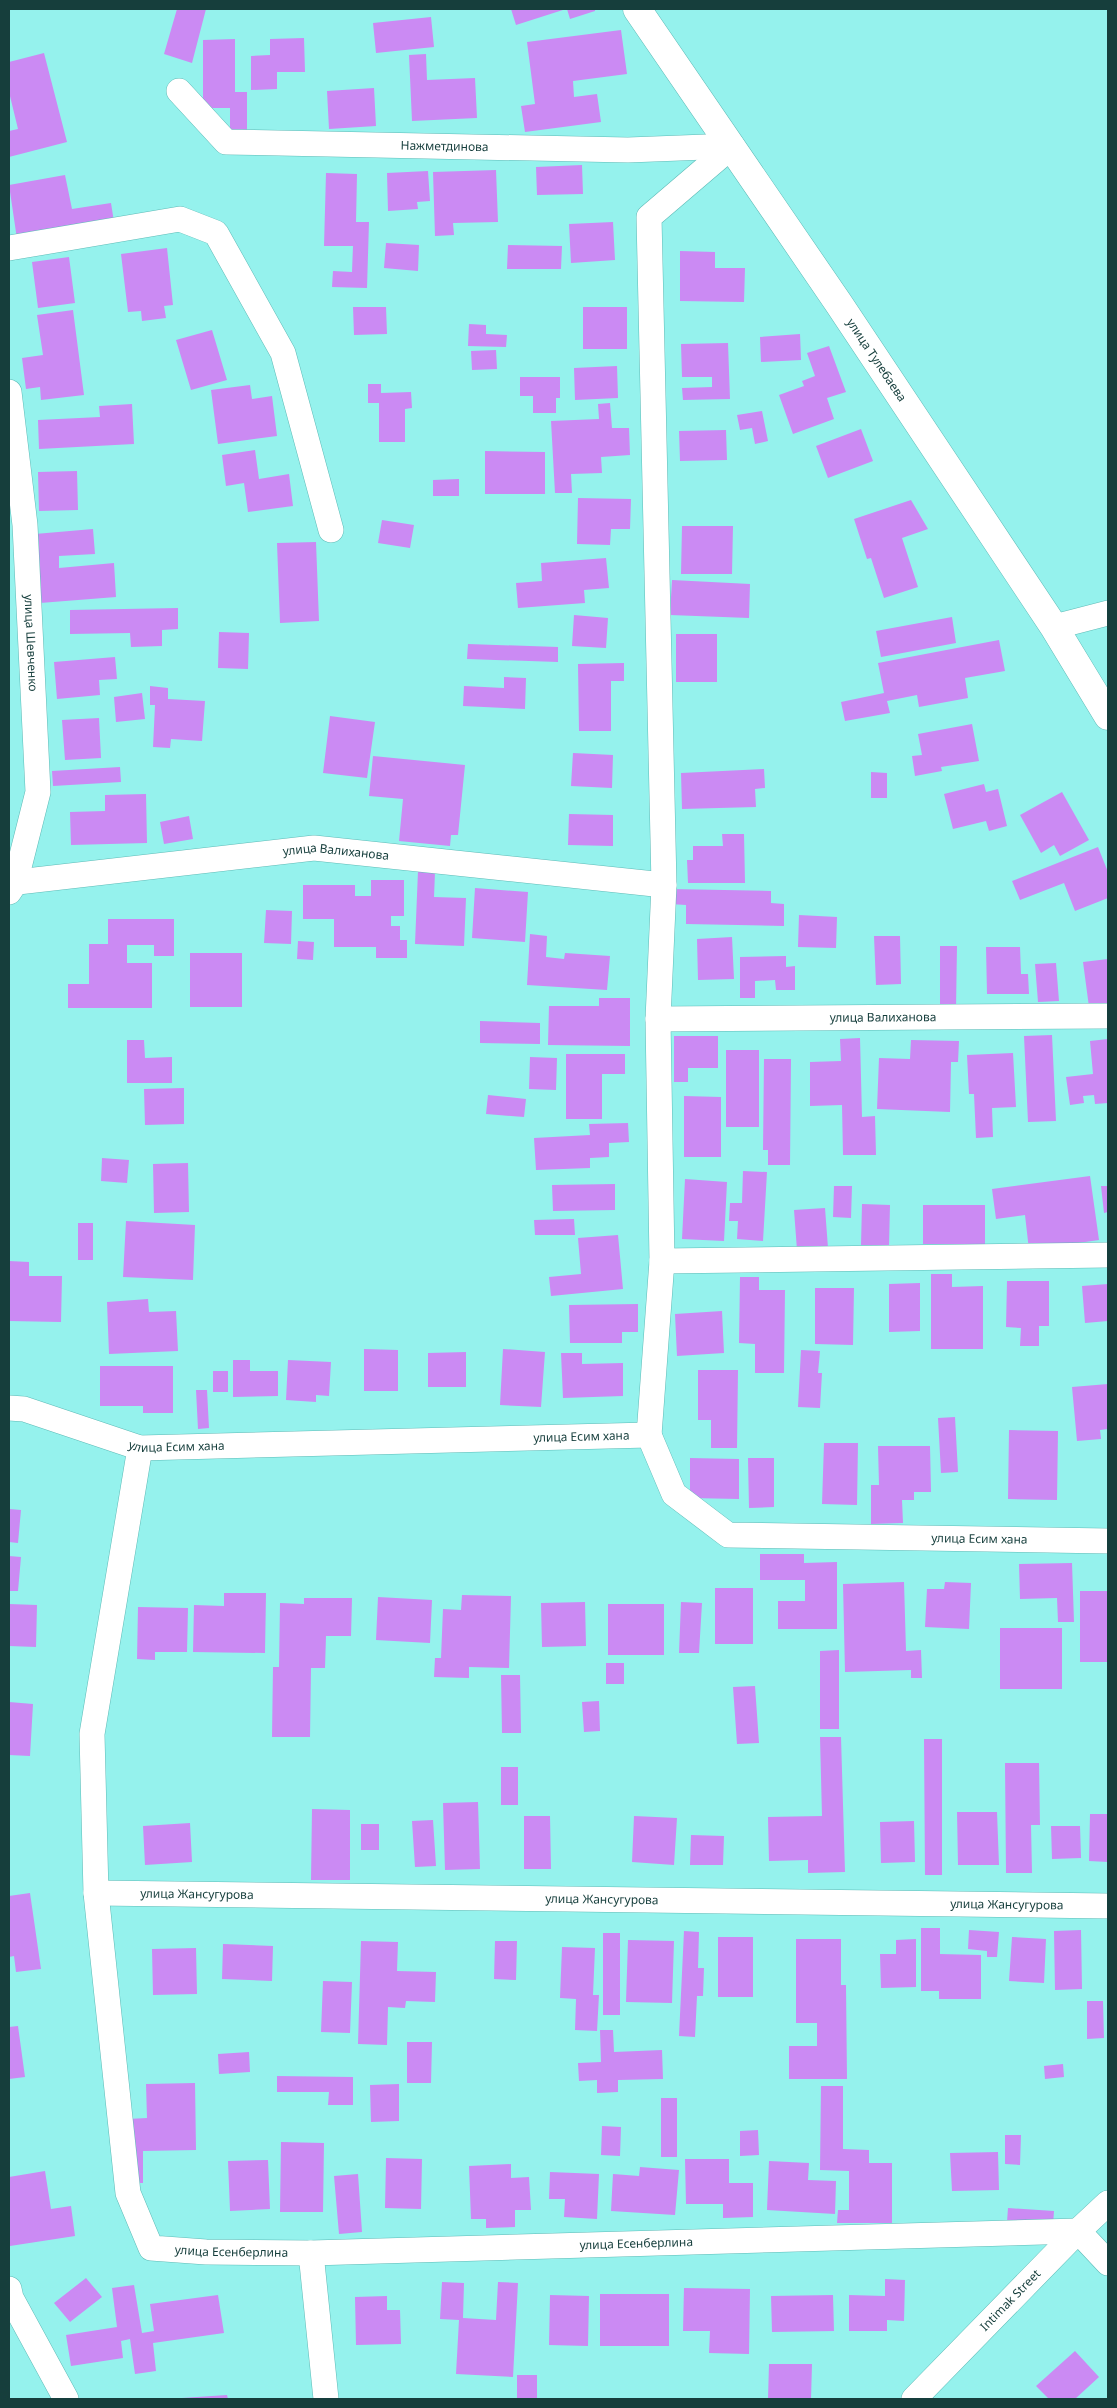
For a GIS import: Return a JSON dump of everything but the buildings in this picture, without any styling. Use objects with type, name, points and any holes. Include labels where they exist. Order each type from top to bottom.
[{"type":"street","name":"улица Тулебаева","points":[[637,9],[732,146],[1054,627],[1108,716]]},
{"type":"street","name":"Нажметдинова","points":[[179,91],[226,142],[628,150],[732,146]]},
{"type":"street","points":[[648,1435],[662,1260],[658,1019],[664,885],[648,217],[732,146]]},
{"type":"street","points":[[9,248],[180,219],[216,233],[283,353],[331,530]]},
{"type":"street","name":"улица Шевченко","points":[[9,392],[25,525],[38,792],[11,886]]},
{"type":"street","points":[[1054,627],[1108,613]]},
{"type":"street","name":"улица Валиханова","points":[[11,886],[314,848],[664,885]]},
{"type":"street","name":"улица Валиханова","points":[[658,1019],[1108,1016]]},
{"type":"street","points":[[662,1260],[1108,1256]]},
{"type":"street","name":"улица Есим хана","points":[[9,1408],[24,1409],[140,1448],[648,1435],[674,1494],[728,1535],[1108,1541]]},
{"type":"street","points":[[96,1893],[92,1734],[140,1448]]},
{"type":"street","name":"улица Жансугурова","points":[[96,1893],[1108,1906]]},
{"type":"street","name":"улица Есенберлина","points":[[96,1893],[128,2193],[151,2248],[206,2252],[311,2253],[1078,2231]]},
{"type":"street","name":"Intimak Street","points":[[914,2399],[1078,2231],[1108,2203]]},
{"type":"street","points":[[1078,2231],[1108,2263]]},
{"type":"street","points":[[311,2253],[326,2399]]},
{"type":"street","points":[[9,2289],[11,2298],[66,2399]]}]
